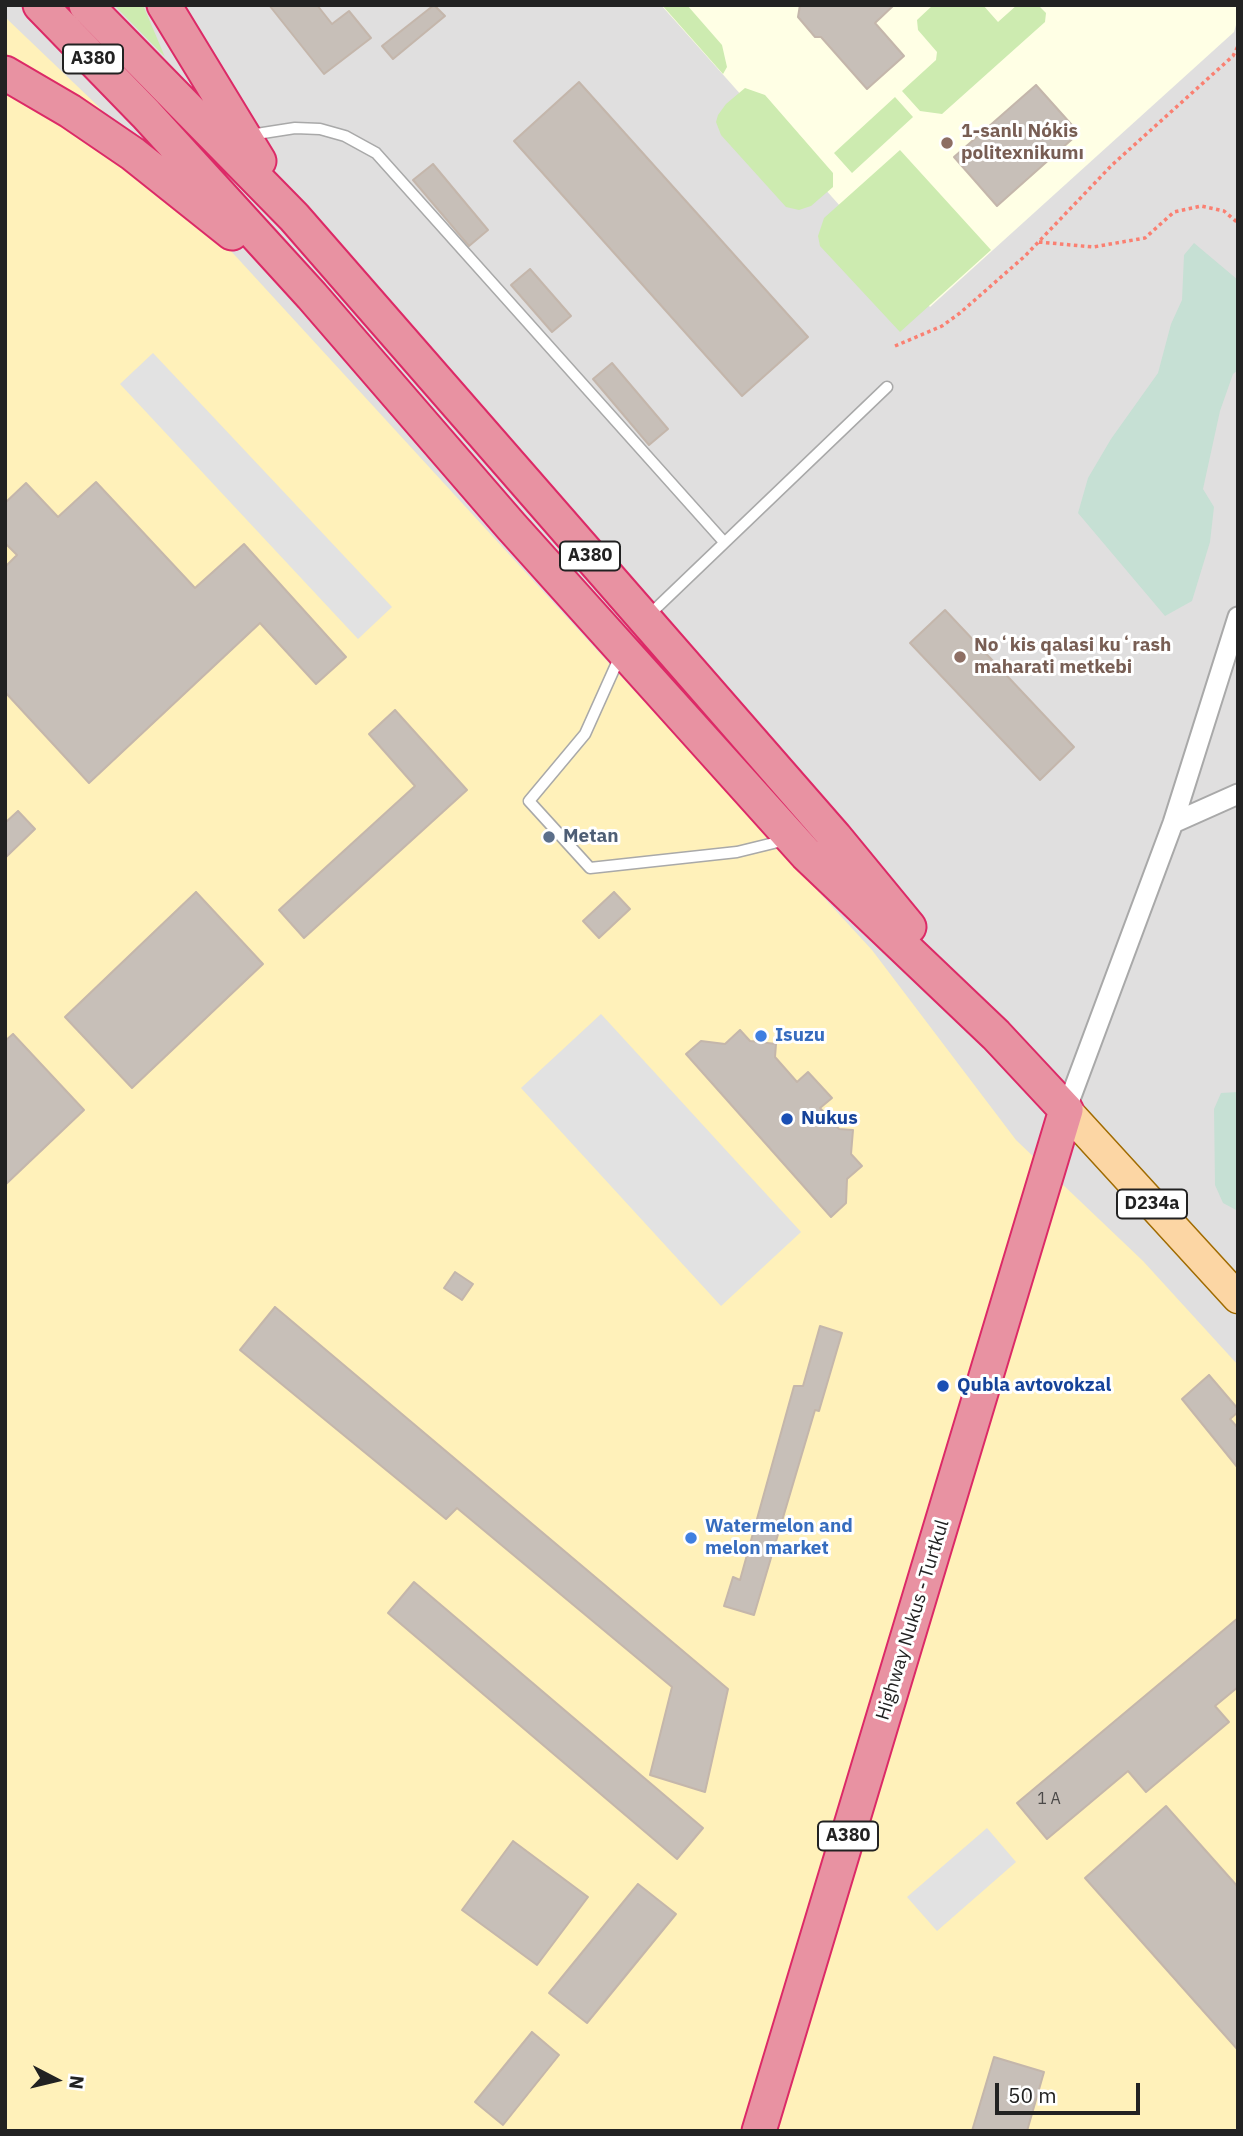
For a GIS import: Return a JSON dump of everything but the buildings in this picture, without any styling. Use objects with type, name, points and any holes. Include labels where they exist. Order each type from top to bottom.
[{"type":"highway","name":"A380","points":[[40,5],[146,114],[312,296],[495,508],[792,838],[996,1035],[1066,1110]]},
{"type":"highway","name":"A380","points":[[86,5],[294,217],[835,836],[996,1035]]},
{"type":"highway","points":[[164,5],[294,217]]},
{"type":"highway","points":[[5,73],[70,111],[133,153],[312,296]]},
{"type":"highway","name":"Highway Nukus - Turtkul","points":[[759,2131],[1066,1110]]},
{"type":"main road","name":"D234a","points":[[1066,1110],[1238,1298]]},
{"type":"street","points":[[1066,1110],[1173,823],[1238,617]]},
{"type":"street","points":[[1173,823],[1238,794]]},
{"type":"lane","points":[[243,136],[295,128],[320,129],[345,136],[376,153],[724,542]]},
{"type":"lane","points":[[645,618],[887,387]]},
{"type":"lane","points":[[623,649],[585,734],[529,801],[590,868],[737,852],[792,838]]},
{"type":"path","points":[[895,346],[942,326],[960,313],[1039,242],[1112,165],[1233,56],[1238,46]]},
{"type":"path","points":[[1039,242],[1093,247],[1145,238],[1174,212],[1201,206],[1224,211],[1238,223]]},
{"type":"shaded area","points":[[5,5],[1238,5],[1238,2131],[5,2131]]},
{"type":"shaded area","name":"1-sanlı Nókis politexnikumı","points":[[661,5],[1238,5],[1238,18],[1234,32],[930,307]]},
{"type":"shaded area","points":[[1194,243],[1238,280],[1238,370],[1233,374],[1220,411],[1203,489],[1214,507],[1210,542],[1192,601],[1165,616],[1078,513],[1088,478],[1111,439],[1158,373],[1171,324],[1182,300],[1184,255]]},
{"type":"shaded area","points":[[153,353],[392,607],[358,639],[120,384]]},
{"type":"shaded area","points":[[601,1014],[801,1232],[721,1306],[521,1088]]},
{"type":"shaded area","points":[[1238,1092],[1238,1211],[1223,1203],[1215,1185],[1214,1109],[1221,1093]]},
{"type":"shaded area","points":[[987,1828],[1016,1862],[937,1931],[907,1897]]},
{"type":"green space","points":[[114,5],[143,5],[165,57]]},
{"type":"green space","points":[[662,5],[687,5],[722,45],[727,67],[723,74]]},
{"type":"green space","points":[[933,5],[983,5],[998,22],[1017,5],[1038,5],[1046,13],[1045,22],[942,114],[920,111],[902,91],[936,60],[937,52],[918,30],[917,20]]},
{"type":"green space","points":[[745,88],[765,95],[833,173],[833,187],[811,206],[799,210],[786,207],[721,135],[716,122],[718,115],[726,104]]},
{"type":"green space","points":[[895,97],[913,117],[852,173],[834,153]]},
{"type":"green space","points":[[900,150],[991,250],[900,332],[820,246],[818,236],[824,218]]},
{"type":"sand","points":[[5,17],[98,106],[872,950],[1016,1140],[1143,1261],[1238,1365],[1238,2131],[5,2131]]},
{"type":"place","name":"1-sanlı Nókis politexnikumı","points":[[947,143]]},
{"type":"place","name":"Noʻkis qalasi kuʻrash maharati metkebi","points":[[960,657]]},
{"type":"place","name":"Metan","points":[[549,837]]},
{"type":"place","name":"Isuzu","points":[[761,1036]]},
{"type":"place","name":"Nukus","points":[[787,1119]]},
{"type":"place","name":"Qubla avtovokzal","points":[[943,1386]]},
{"type":"place","name":"Watermelon and melon market","points":[[691,1538]]}]
